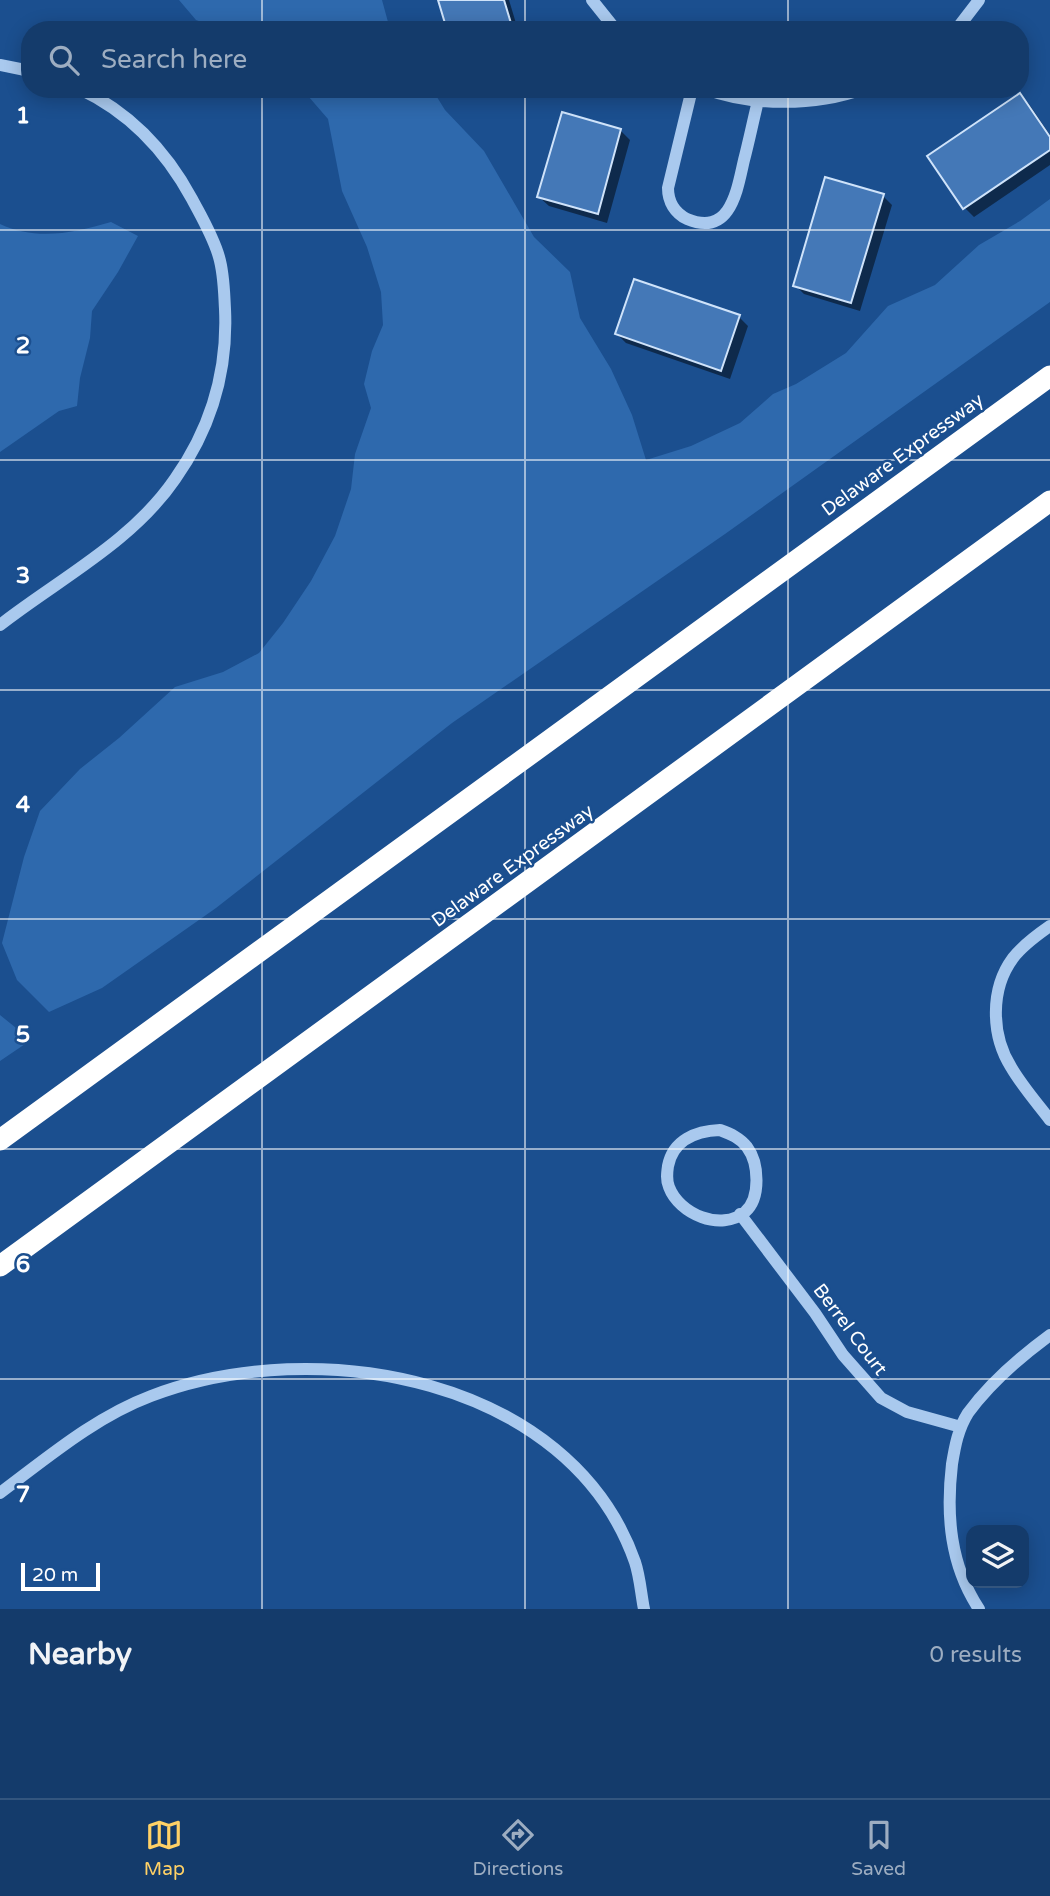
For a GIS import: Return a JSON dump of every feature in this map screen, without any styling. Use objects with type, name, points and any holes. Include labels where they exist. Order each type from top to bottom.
[{"type":"highway","name":"Delaware Expressway","points":[[0,1140],[914,472],[1050,376]]},
{"type":"highway","name":"Delaware Expressway","points":[[0,1266],[1050,501]]},
{"type":"street","points":[[592,0],[609,21]]},
{"type":"street","points":[[963,21],[979,0]]},
{"type":"street","points":[[0,65],[21,69]]},
{"type":"street","points":[[0,625],[114,543],[154,506],[175,480],[197,444],[213,407],[222,374],[226,334],[224,288],[219,257],[210,233],[184,184],[157,146],[130,120],[98,98]]},
{"type":"street","points":[[690,98],[668,196],[681,216],[697,223],[714,221],[724,215],[735,201],[758,101]]},
{"type":"street","points":[[741,98],[758,101],[801,101],[816,98]]},
{"type":"street","points":[[1050,926],[1034,937],[1013,958],[1001,980],[996,1001],[997,1030],[1010,1066],[1050,1120]]},
{"type":"street","points":[[720,1130],[734,1135],[746,1144],[753,1156],[757,1175],[755,1193],[747,1210],[740,1214],[729,1219],[710,1220],[690,1212],[675,1198],[668,1186],[670,1158],[679,1144],[688,1137],[720,1130]]},
{"type":"street","name":"Berrel Court","points":[[740,1214],[815,1313],[843,1355],[881,1398],[907,1412],[961,1427]]},
{"type":"street","points":[[979,1609],[967,1591],[955,1555],[950,1526],[949,1492],[955,1443],[968,1414],[1004,1372],[1050,1335]]},
{"type":"street","points":[[0,1493],[75,1438],[121,1410],[151,1396],[203,1380],[250,1370],[304,1368],[363,1373],[411,1381],[455,1394],[502,1413],[554,1447],[577,1469],[598,1492],[626,1539],[636,1565],[644,1609]]},
{"type":"shaded area","points":[[179,0],[382,0],[388,21],[199,21]]},
{"type":"shaded area","points":[[310,98],[438,98],[445,110],[484,151],[534,237],[570,272],[580,318],[611,369],[632,415],[646,460],[691,446],[740,423],[773,394],[796,384],[846,353],[888,306],[935,285],[979,245],[1020,221],[1050,199],[1050,302],[725,534],[452,723],[216,908],[102,988],[49,1012],[17,980],[2,943],[24,857],[40,811],[80,769],[175,687],[223,672],[259,653],[311,581],[335,536],[351,489],[355,454],[371,408],[364,384],[372,351],[383,325],[381,292],[367,247],[342,191],[328,119]]},
{"type":"shaded area","points":[[111,222],[138,236],[92,311],[90,338],[80,378],[77,406],[59,411],[0,452],[0,224],[41,234],[83,229]]},
{"type":"shaded area","points":[[0,1015],[31,1040],[0,1061]]},
{"type":"building","points":[[438,0],[504,0],[510,21],[444,21]]},
{"type":"building","points":[[1013,98],[1023,98],[1050,137],[1050,150],[963,209],[927,156]]},
{"type":"building","points":[[562,112],[621,129],[598,214],[537,197]]},
{"type":"building","points":[[825,177],[884,194],[851,303],[793,286]]},
{"type":"building","points":[[634,279],[740,315],[721,371],[615,334]]}]
